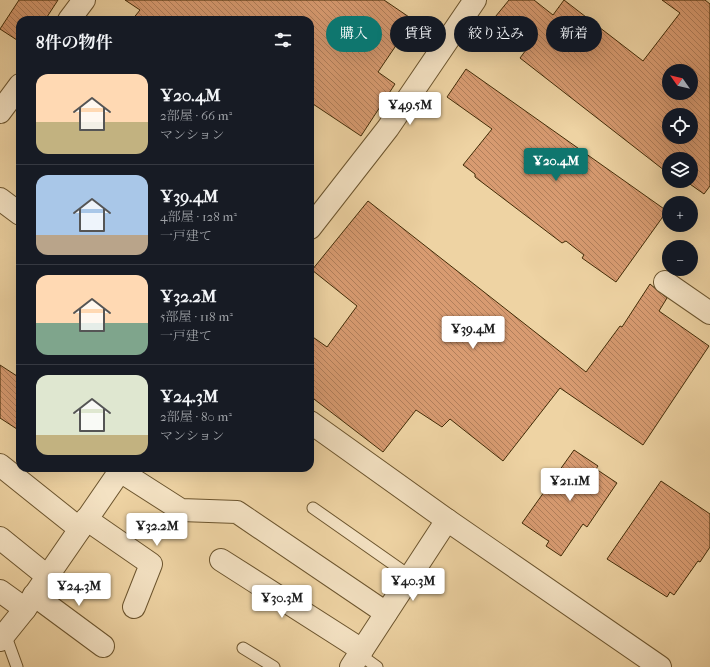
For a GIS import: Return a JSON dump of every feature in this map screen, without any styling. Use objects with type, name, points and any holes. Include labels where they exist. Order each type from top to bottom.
[{"type":"street","points":[[72,16],[84,0]]},
{"type":"street","points":[[314,223],[388,128],[475,0]]},
{"type":"street","points":[[0,112],[16,90]]},
{"type":"street","points":[[0,199],[16,211]]},
{"type":"street","points":[[665,282],[710,313]]},
{"type":"street","points":[[314,425],[447,520],[660,667]]},
{"type":"street","points":[[0,465],[83,524],[151,564],[134,607]]},
{"type":"street","points":[[2,637],[30,602],[119,472]]},
{"type":"street","points":[[125,472],[181,510],[237,512],[386,613]]},
{"type":"street","points":[[226,569],[358,657],[447,520]]},
{"type":"street","points":[[0,538],[48,576]]},
{"type":"street","points":[[0,591],[30,602],[103,646]]},
{"type":"lane","points":[[313,508],[410,576]]},
{"type":"lane","points":[[2,637],[17,667]]},
{"type":"lane","points":[[243,648],[274,667]]},
{"type":"lane","points":[[358,657],[377,667]]},
{"type":"building","points":[[19,0],[58,0],[48,16],[16,16],[16,39],[0,29]]},
{"type":"building","points":[[125,0],[384,0],[408,16],[390,16],[390,52],[392,52],[378,72],[395,84],[361,136],[314,105],[314,16],[135,16],[140,10]]},
{"type":"building","points":[[509,0],[534,0],[553,15],[564,0],[585,16],[546,16],[546,52],[602,52],[602,29],[643,61],[680,13],[662,0],[705,0],[710,4],[710,186],[704,194],[696,188],[698,188],[698,152],[662,152],[662,169],[520,58],[524,52],[538,52],[538,16],[496,16]]},
{"type":"building","points":[[466,69],[662,207],[662,218],[616,282],[582,258],[584,255],[566,241],[562,243],[475,177],[475,174],[463,165],[492,129],[447,97]]},
{"type":"building","points":[[368,201],[586,372],[620,326],[622,327],[650,284],[667,298],[659,311],[709,346],[643,445],[560,388],[503,461],[450,419],[442,427],[416,410],[383,452],[314,399],[314,338],[327,347],[357,306],[314,272],[314,268]]},
{"type":"building","points":[[0,365],[16,375],[16,428],[0,418]]},
{"type":"building","points":[[574,450],[598,466],[596,469],[617,483],[587,527],[583,524],[561,556],[546,546],[549,541],[522,523]]},
{"type":"building","points":[[661,481],[710,514],[710,547],[674,595],[670,592],[667,597],[607,559]]}]
